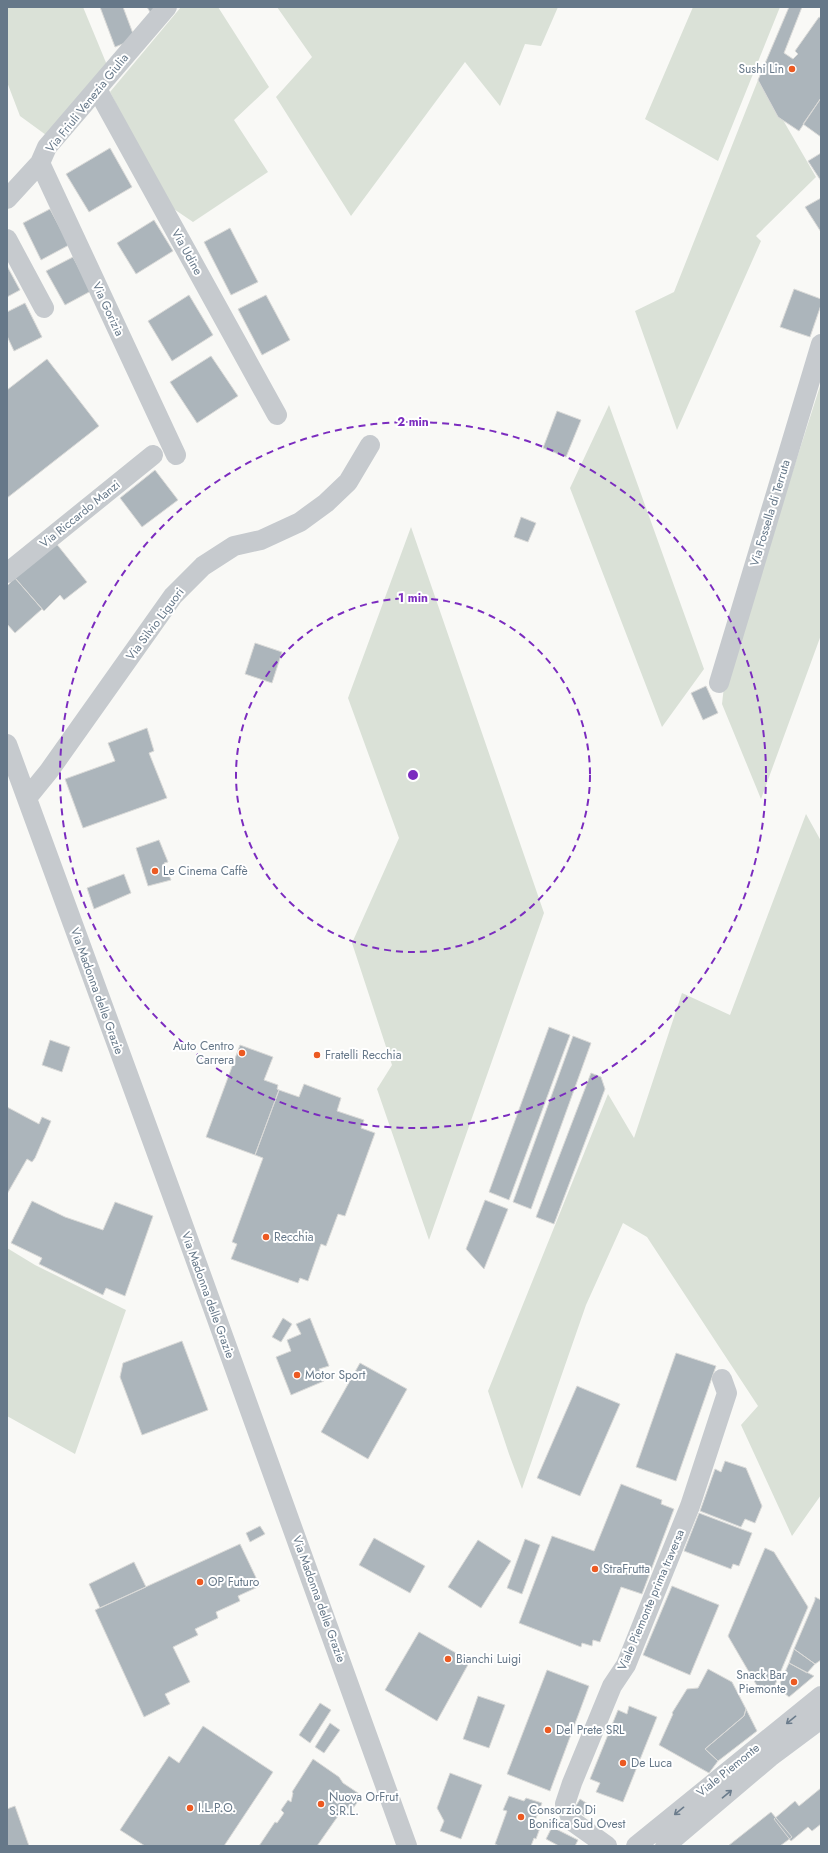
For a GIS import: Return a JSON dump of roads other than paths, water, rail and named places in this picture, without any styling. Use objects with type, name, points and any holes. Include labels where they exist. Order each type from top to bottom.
[{"type":"street","name":"Via Friuli Venezia Giulia","points":[[7,199],[40,163],[47,147],[167,7]]},
{"type":"street","name":"Via Udine","points":[[97,89],[277,415]]},
{"type":"street","name":"Via Gorizia","points":[[40,163],[176,455]]},
{"type":"street","points":[[7,239],[44,308]]},
{"type":"street","name":"Via Fossella di Terruta","points":[[719,683],[821,344]]},
{"type":"street","name":"Via Silvio Liguori","points":[[27,798],[50,771],[173,596],[203,566],[234,546],[261,540],[300,522],[326,503],[348,482],[370,445]]},
{"type":"street","name":"Via Riccardo Manzi","points":[[7,572],[154,455]]},
{"type":"street","name":"Via Madonna delle Grazie","points":[[7,744],[407,1846]]},
{"type":"street","name":"Viale Piemonte prima traversa","points":[[607,1846],[572,1822],[565,1804],[572,1783],[612,1686],[626,1665],[690,1506],[727,1393],[722,1379]]},
{"type":"street","name":"Viale Piemonte","points":[[636,1846],[821,1696]]},
{"type":"street","name":"Viale Piemonte","points":[[665,1846],[770,1757],[821,1719]]},
{"type":"place","name":"Sushi Lin","points":[[792,69]]},
{"type":"place","name":"Le Cinema Caffè","points":[[155,871]]},
{"type":"place","name":"Auto Centro Carrera","points":[[242,1053]]},
{"type":"place","name":"Fratelli Recchia","points":[[317,1055]]},
{"type":"place","name":"Recchia","points":[[266,1237]]},
{"type":"place","name":"Motor Sport","points":[[297,1375]]},
{"type":"place","name":"StraFrutta","points":[[595,1569]]},
{"type":"place","name":"OP Futuro","points":[[200,1582]]},
{"type":"place","name":"Bianchi Luigi","points":[[448,1659]]},
{"type":"place","name":"Snack Bar Piemonte","points":[[794,1682]]},
{"type":"place","name":"Del Prete SRL","points":[[548,1730]]},
{"type":"place","name":"De Luca","points":[[623,1763]]},
{"type":"place","name":"Nuova OrFrut S.R.L.","points":[[321,1804]]},
{"type":"place","name":"I.L.P.O.","points":[[190,1808]]},
{"type":"place","name":"Consorzio Di Bonifica Sud Ovest","points":[[521,1817]]}]
